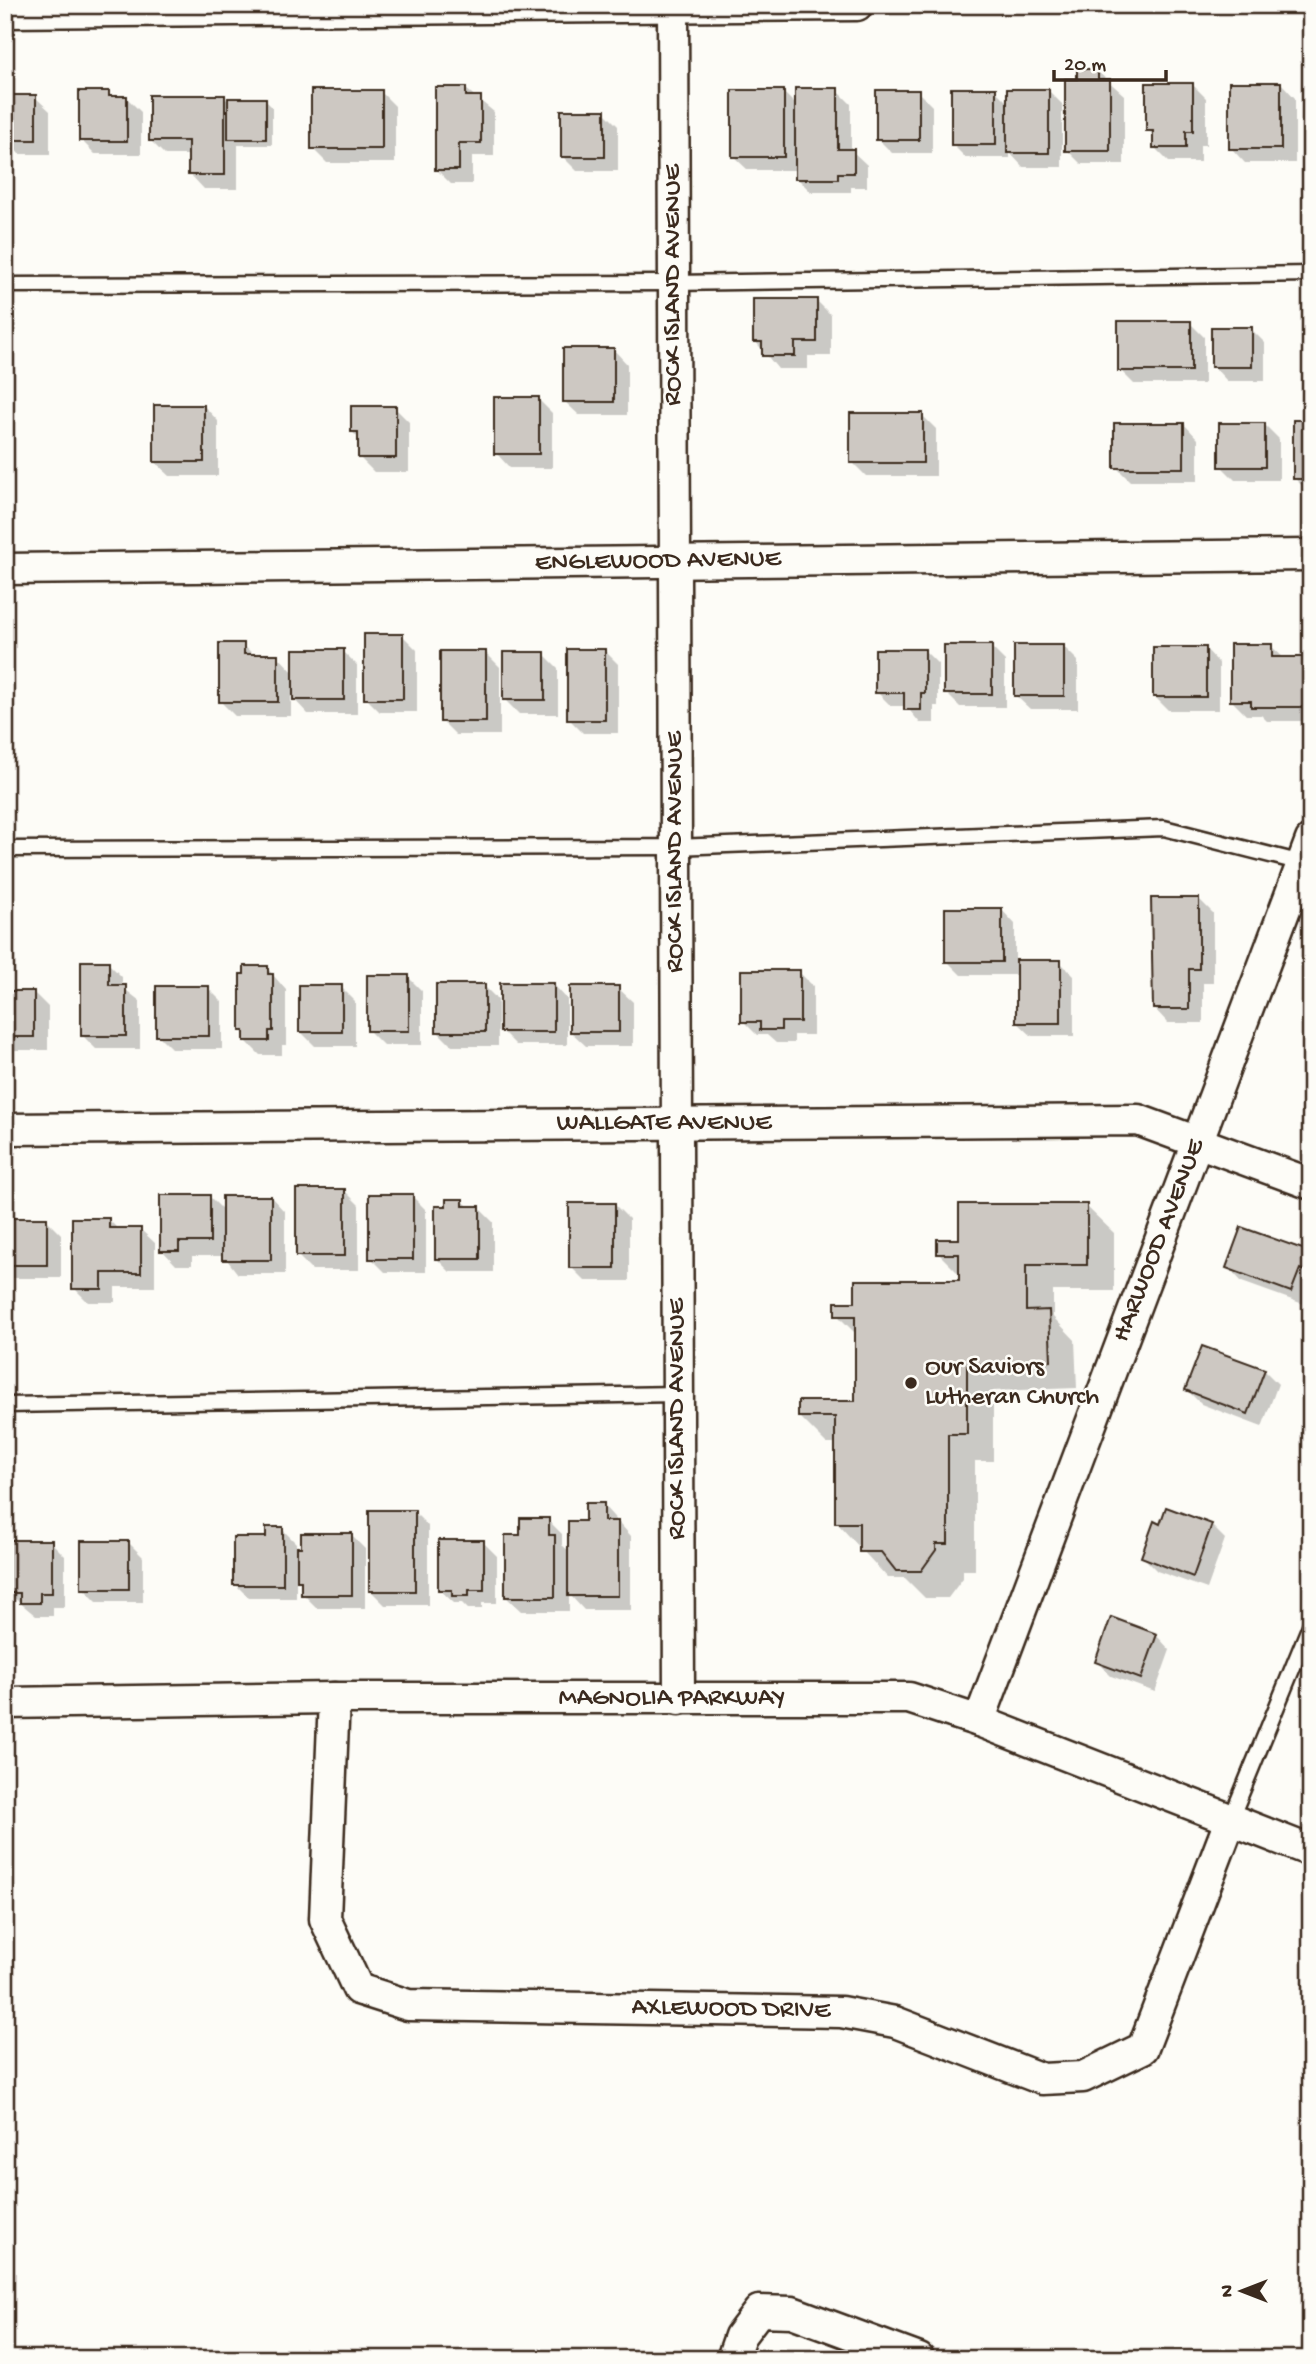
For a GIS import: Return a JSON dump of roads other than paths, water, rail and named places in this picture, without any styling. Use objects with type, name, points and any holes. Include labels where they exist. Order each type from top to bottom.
[{"type":"street","points":[[5,12],[857,5]]},
{"type":"street","name":"ROCK ISLAND AVENUE","points":[[673,6],[679,1699]]},
{"type":"street","name":"ENGLEWOOD AVENUE","points":[[5,569],[1311,555]]},
{"type":"street","name":"HARWOOD AVENUE","points":[[979,1721],[1306,851]]},
{"type":"street","name":"WALLGATE AVENUE","points":[[5,1129],[1138,1120],[1311,1184]]},
{"type":"street","name":"MAGNOLIA PARKWAY","points":[[5,1703],[334,1698],[909,1698],[979,1721],[1311,1851]]},
{"type":"street","name":"AXLEWOOD DRIVE","points":[[334,1698],[325,1919],[358,1989],[408,2005],[841,2012],[895,2022],[1042,2079],[1083,2077],[1143,2048],[1230,1821]]},
{"type":"street","points":[[732,2359],[740,2336],[759,2311],[792,2312],[919,2359]]},
{"type":"lane","points":[[5,285],[673,283],[1311,274]]},
{"type":"lane","points":[[5,849],[675,847],[1164,828],[1306,851]]},
{"type":"lane","points":[[5,1405],[678,1394]]},
{"type":"lane","points":[[1230,1821],[1311,1623]]},
{"type":"place","name":"Our Saviors Lutheran Church","points":[[911,1383]]}]
